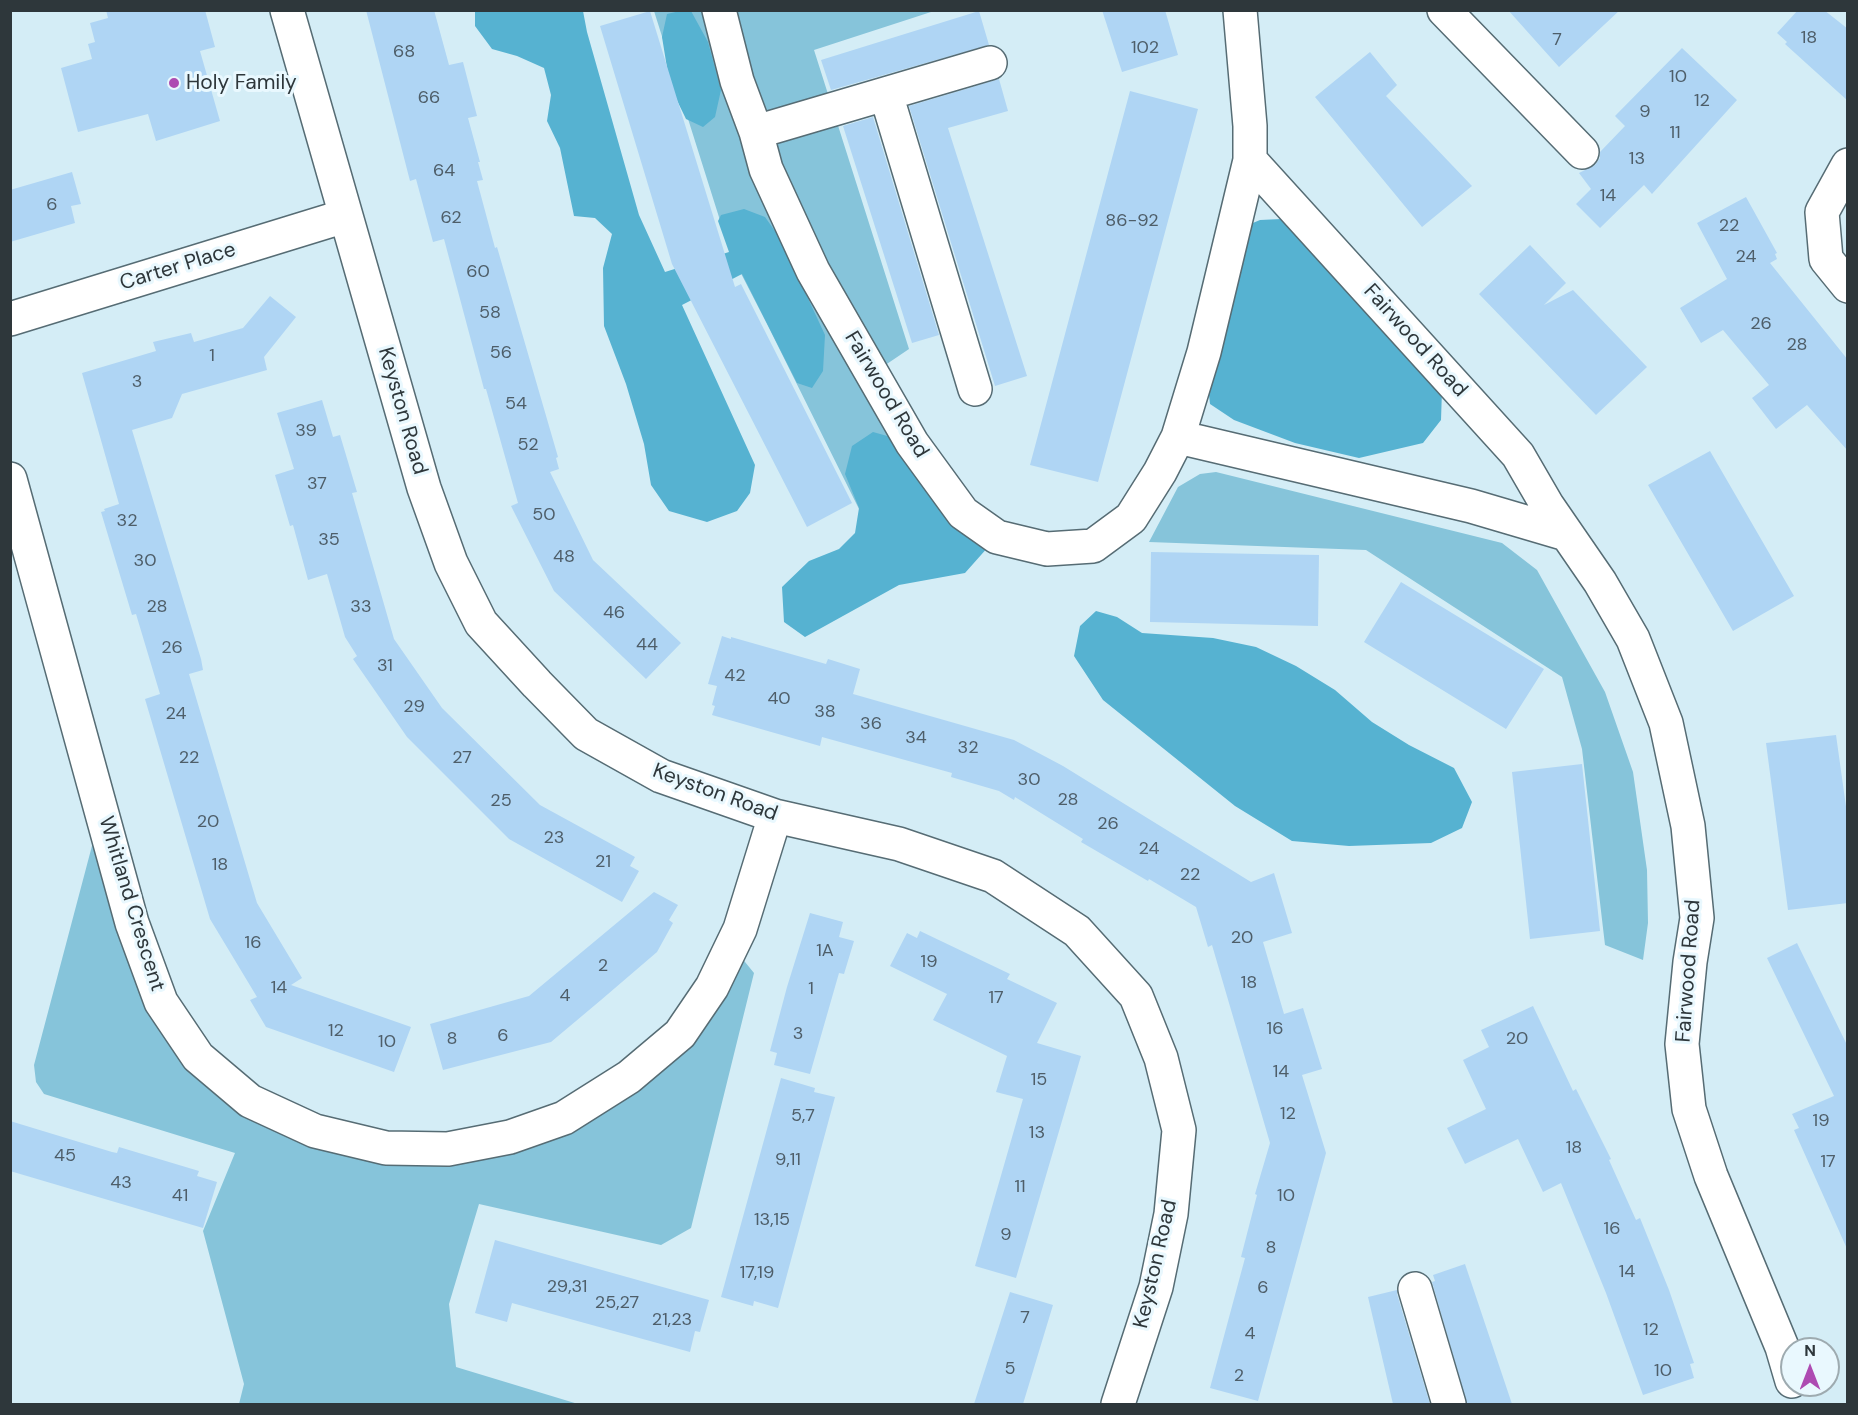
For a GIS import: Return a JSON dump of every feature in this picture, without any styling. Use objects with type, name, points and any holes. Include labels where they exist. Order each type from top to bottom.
[{"type":"street","name":"Keyston Road","points":[[287,10],[424,488],[451,563],[481,623],[586,734],[661,777],[775,816],[899,844],[993,876],[1077,931],[1136,996],[1161,1058],[1179,1130],[1171,1214],[1156,1287],[1118,1404]]},
{"type":"street","name":"Fairwood Road","points":[[719,10],[737,81],[756,132],[766,169],[813,271],[912,443],[963,513],[997,537],[1047,549],[1093,546],[1131,518],[1160,472],[1178,437],[1203,352],[1250,160],[1250,126],[1240,10]]},
{"type":"street","points":[[1444,10],[1582,152]]},
{"type":"street","points":[[756,132],[990,63]]},
{"type":"street","points":[[886,94],[975,389]]},
{"type":"street","name":"Fairwood Road","points":[[1250,160],[1518,455],[1547,505],[1600,582],[1633,639],[1666,723],[1688,826],[1697,918],[1682,1044],[1689,1109],[1711,1176],[1780,1342]]},
{"type":"street","points":[[1848,165],[1822,212],[1826,259],[1848,286]]},
{"type":"street","name":"Carter Place","points":[[10,319],[345,216]]},
{"type":"street","points":[[1178,437],[1470,506],[1566,534]]},
{"type":"street","name":"Whitland Crescent","points":[[10,479],[132,923],[161,1002],[198,1057],[250,1101],[315,1131],[386,1148],[448,1149],[510,1137],[564,1118],[628,1077],[680,1034],[712,987],[740,929],[775,816]]},
{"type":"street","points":[[1415,1289],[1449,1404]]},
{"type":"shaded area","points":[[475,11],[583,11],[639,215],[665,272],[729,252],[718,221],[721,215],[744,209],[765,217],[780,238],[825,335],[823,371],[812,388],[797,383],[742,274],[682,305],[755,465],[750,493],[737,511],[707,522],[669,511],[651,485],[644,444],[626,384],[604,326],[603,268],[612,234],[595,218],[574,216],[560,148],[547,121],[551,95],[544,68],[517,56],[492,49],[475,26]]},
{"type":"shaded area","points":[[654,11],[932,11],[814,50],[909,349],[872,374],[912,443],[859,509],[730,252]]},
{"type":"shaded area","points":[[691,11],[708,42],[721,90],[715,117],[703,127],[686,119],[670,86],[662,37],[667,14]]},
{"type":"shaded area","points":[[1303,218],[1442,390],[1441,420],[1423,443],[1359,458],[1295,443],[1234,420],[1210,404],[1204,352],[1241,228],[1260,220]]},
{"type":"shaded area","points":[[873,432],[912,443],[997,537],[965,573],[899,585],[805,637],[784,622],[782,587],[809,561],[839,549],[855,533],[859,508],[845,474],[852,446]]},
{"type":"shaded area","points":[[1216,472],[1502,543],[1537,570],[1605,692],[1633,772],[1647,870],[1648,923],[1643,960],[1605,945],[1582,749],[1562,677],[1366,550],[1149,542],[1178,487],[1200,474]]},
{"type":"shaded area","points":[[1096,611],[1117,617],[1142,633],[1213,638],[1256,647],[1296,666],[1335,690],[1372,722],[1409,745],[1454,768],[1472,802],[1462,828],[1431,843],[1349,846],[1292,841],[1235,806],[1103,700],[1074,656],[1080,626]]},
{"type":"shaded area","points":[[102,808],[161,1002],[250,1101],[448,1149],[629,1077],[732,946],[754,973],[691,1228],[661,1245],[479,1204],[449,1304],[456,1367],[578,1404],[239,1404],[244,1384],[203,1231],[235,1153],[44,1094],[36,1082],[34,1065]]},
{"type":"building","name":"Holy Family","points":[[106,10],[205,10],[215,47],[200,51],[220,121],[156,141],[148,114],[78,132],[61,68],[92,59],[88,44],[95,42],[90,23],[108,18]]},
{"type":"building","points":[[366,10],[434,10],[449,65],[463,62],[477,116],[468,118],[483,180],[477,181],[558,457],[556,458],[559,469],[550,472],[593,560],[681,643],[646,679],[554,591],[511,506],[518,503],[486,389],[484,389],[444,239],[433,242],[416,179],[410,181]]},
{"type":"building","points":[[1102,10],[1165,10],[1178,55],[1122,72]]},
{"type":"building","points":[[1508,10],[1620,10],[1559,67]]},
{"type":"building","points":[[1798,10],[1824,10],[1848,29],[1848,101],[1785,44],[1787,42],[1777,33]]},
{"type":"building","points":[[650,11],[735,287],[741,284],[852,503],[807,527],[672,264],[600,26]]},
{"type":"building","points":[[979,11],[989,45],[831,90],[821,60]]},
{"type":"building","points":[[1682,48],[1737,100],[1652,194],[1644,185],[1600,228],[1576,204],[1591,189],[1579,173],[1595,165],[1600,158],[1600,152],[1625,126],[1615,116]]},
{"type":"building","points":[[1370,52],[1397,85],[1386,96],[1472,186],[1422,227],[1315,97]]},
{"type":"building","points":[[999,79],[1008,111],[948,128],[1027,376],[995,386],[909,106]]},
{"type":"building","points":[[1130,91],[1198,109],[1098,482],[1030,465]]},
{"type":"building","points":[[873,117],[939,335],[912,343],[843,126]]},
{"type":"building","points":[[72,172],[81,204],[71,206],[75,223],[10,242],[10,190]]},
{"type":"building","points":[[1746,197],[1777,253],[1775,254],[1777,259],[1770,263],[1848,360],[1848,451],[1807,405],[1776,429],[1752,398],[1769,385],[1723,330],[1701,343],[1680,308],[1727,279],[1697,223]]},
{"type":"building","points":[[1530,245],[1566,283],[1544,305],[1573,290],[1647,367],[1596,415],[1479,294]]},
{"type":"building","points":[[270,296],[296,317],[264,357],[267,370],[182,394],[172,418],[132,430],[201,659],[203,670],[189,674],[257,903],[302,978],[291,985],[411,1027],[394,1072],[266,1027],[250,1000],[257,997],[210,919],[145,699],[160,694],[136,614],[132,615],[101,512],[119,504],[82,373],[156,351],[153,342],[191,333],[194,342],[243,328]]},
{"type":"building","points":[[322,400],[333,437],[340,435],[357,492],[352,493],[394,639],[442,708],[540,805],[635,857],[630,866],[639,871],[622,902],[509,839],[407,737],[353,659],[357,656],[345,637],[327,574],[308,580],[293,525],[290,526],[275,475],[294,469],[277,413]]},
{"type":"building","points":[[1710,451],[1794,596],[1733,631],[1648,485]]},
{"type":"building","points":[[1151,552],[1319,555],[1318,626],[1150,622]]},
{"type":"building","points":[[1401,582],[1544,669],[1506,729],[1364,642]]},
{"type":"building","points":[[722,636],[826,664],[828,659],[860,669],[853,694],[1014,740],[1063,766],[1251,882],[1274,873],[1292,933],[1263,942],[1284,1014],[1303,1008],[1322,1069],[1302,1075],[1326,1153],[1258,1401],[1210,1388],[1245,1258],[1241,1257],[1257,1195],[1255,1194],[1270,1143],[1212,945],[1208,947],[1196,907],[1081,842],[1083,839],[1015,797],[1014,800],[999,791],[951,777],[952,773],[822,737],[820,746],[712,715],[717,686],[708,684]]},
{"type":"building","points":[[1836,735],[1848,821],[1848,903],[1788,910],[1766,743]]},
{"type":"building","points":[[1582,764],[1600,931],[1530,939],[1512,772]]},
{"type":"building","points":[[654,892],[678,905],[669,920],[673,923],[657,952],[601,1000],[551,1042],[443,1070],[430,1024],[529,996]]},
{"type":"building","points":[[810,913],[843,922],[839,937],[854,941],[844,974],[839,973],[810,1074],[774,1065],[777,1053],[770,1051]]},
{"type":"building","points":[[920,931],[1010,974],[1007,979],[1057,1003],[1037,1043],[1081,1056],[1016,1278],[975,1266],[1023,1099],[996,1092],[1007,1056],[933,1020],[947,994],[890,966],[907,933],[917,938]]},
{"type":"building","points":[[1797,943],[1848,1047],[1848,1251],[1794,1130],[1799,1128],[1792,1114],[1834,1096],[1767,958]]},
{"type":"building","points":[[1533,1006],[1573,1091],[1576,1089],[1611,1159],[1609,1160],[1636,1220],[1640,1218],[1669,1290],[1694,1363],[1690,1364],[1694,1378],[1643,1395],[1606,1293],[1561,1183],[1543,1192],[1518,1139],[1465,1164],[1447,1128],[1486,1109],[1463,1060],[1489,1047],[1481,1030]]},
{"type":"building","points":[[781,1078],[815,1088],[814,1092],[835,1097],[778,1308],[754,1301],[753,1306],[721,1297]]},
{"type":"building","points":[[10,1121],[112,1152],[117,1153],[119,1147],[199,1171],[197,1176],[217,1182],[203,1228],[10,1171]]},
{"type":"building","points":[[495,1240],[709,1300],[700,1332],[695,1331],[690,1352],[512,1303],[507,1322],[475,1313]]},
{"type":"building","points":[[1465,1264],[1512,1404],[1467,1404],[1432,1282],[1435,1281],[1433,1275]]},
{"type":"building","points":[[1397,1290],[1430,1404],[1393,1404],[1368,1297]]},
{"type":"building","points":[[1010,1292],[1053,1305],[1023,1404],[974,1404]]},
{"type":"place","name":"Holy Family","points":[[174,83]]}]
